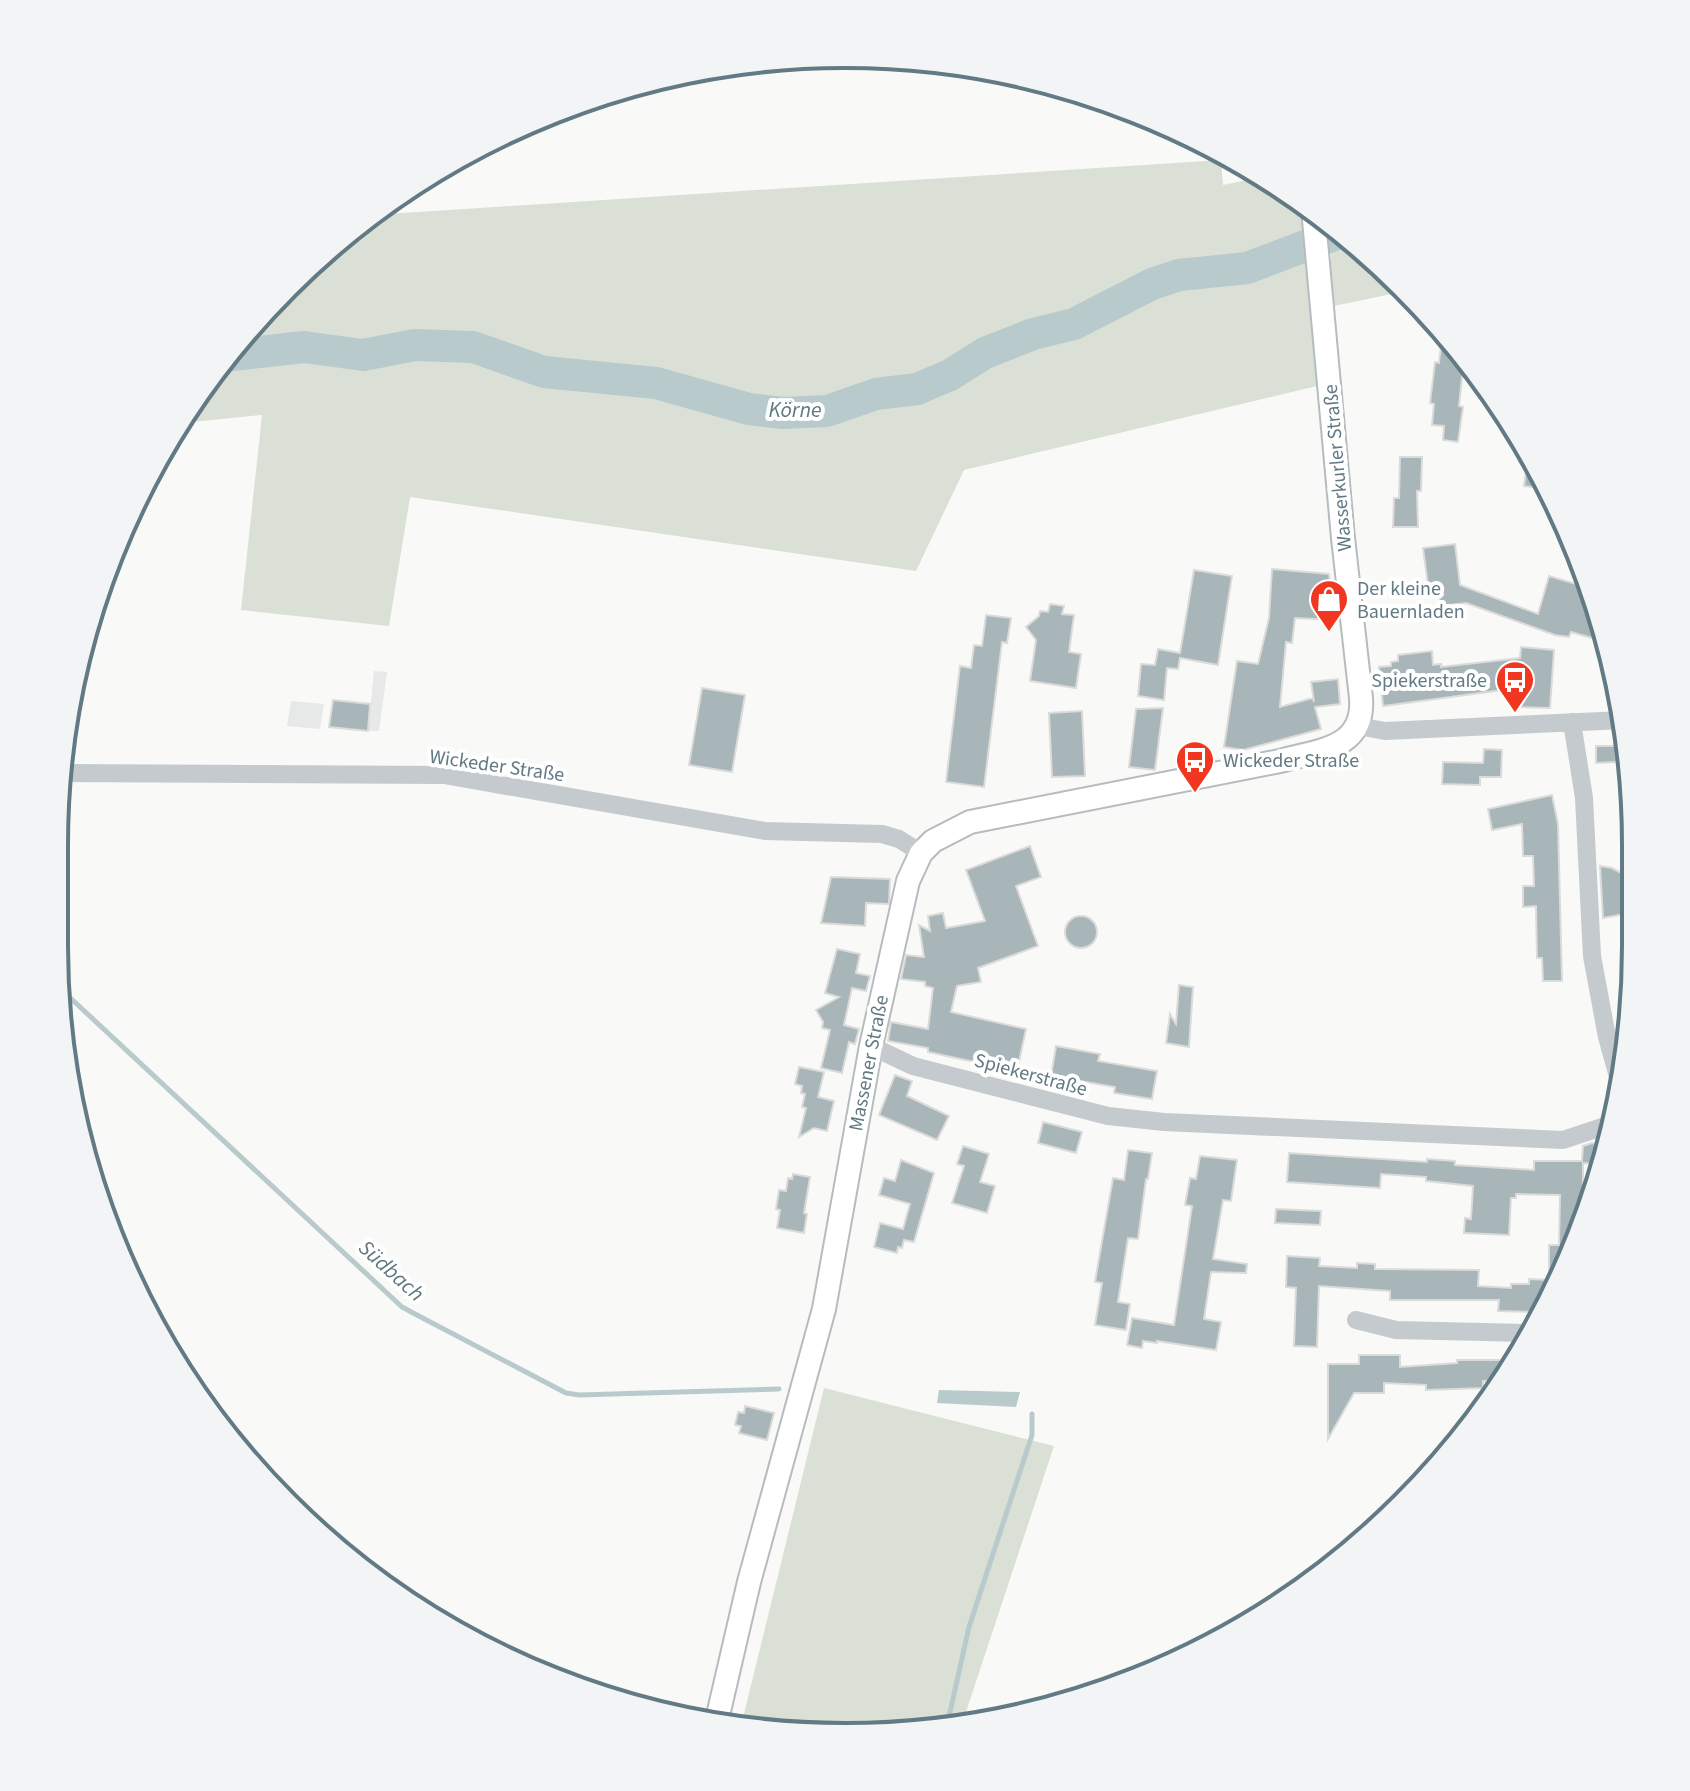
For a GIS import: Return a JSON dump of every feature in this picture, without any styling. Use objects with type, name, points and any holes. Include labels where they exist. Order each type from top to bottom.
[{"type":"main road","name":"Wasserkurler Straße","points":[[1315,227],[1344,553],[1361,698],[1358,726]]},
{"type":"main road","points":[[921,853],[933,841],[970,822],[1280,761],[1329,747],[1349,738],[1358,726]]},
{"type":"main road","name":"Massener Straße","points":[[719,1712],[749,1582],[824,1309],[871,1046],[908,881],[921,853]]},
{"type":"street","points":[[1358,726],[1385,731],[1611,720]]},
{"type":"street","points":[[1572,722],[1584,798],[1592,956],[1613,1059]]},
{"type":"street","name":"Wickeder Straße","points":[[72,773],[444,775],[765,831],[882,834],[899,839],[921,853]]},
{"type":"street","name":"Spiekerstraße","points":[[871,1046],[913,1066],[1108,1116],[1150,1121],[1563,1140],[1600,1128]]},
{"type":"street","points":[[1356,1320],[1396,1330],[1519,1333]]},
{"type":"shaded area","points":[[1213,161],[1221,165],[1223,185],[1247,180],[1305,220],[1321,385],[964,470],[916,571],[410,497],[389,626],[241,610],[262,415],[193,422],[229,372],[296,296],[333,261],[393,214]]},
{"type":"shaded area","points":[[1331,240],[1392,294],[1329,307]]},
{"type":"shaded area","points":[[374,671],[387,672],[379,731],[368,731]]},
{"type":"shaded area","points":[[291,701],[324,704],[320,729],[287,726]]},
{"type":"shaded area","points":[[824,1388],[1054,1446],[966,1713],[845,1723],[743,1716]]},
{"type":"shaded area","points":[[939,1390],[1020,1392],[1016,1407],[937,1403]]},
{"type":"building","points":[[1441,347],[1462,374],[1459,406],[1463,407],[1458,442],[1443,440],[1444,426],[1432,425],[1434,404],[1430,403],[1435,362],[1439,363]]},
{"type":"building","points":[[1400,457],[1422,457],[1421,491],[1417,491],[1418,527],[1393,527],[1394,498],[1399,498]]},
{"type":"building","points":[[1526,471],[1535,487],[1524,486]]},
{"type":"building","points":[[1455,544],[1460,585],[1538,614],[1549,576],[1577,584],[1594,639],[1571,632],[1569,637],[1555,635],[1466,603],[1440,606],[1439,592],[1429,593],[1423,548]]},
{"type":"building","points":[[1272,569],[1329,574],[1334,620],[1295,618],[1292,643],[1286,642],[1280,707],[1313,698],[1314,702],[1311,682],[1338,679],[1340,704],[1315,707],[1321,729],[1243,750],[1224,747],[1237,661],[1258,664],[1269,618]]},
{"type":"building","points":[[1194,570],[1232,576],[1218,665],[1180,658],[1178,669],[1167,668],[1164,700],[1138,696],[1141,664],[1155,665],[1158,649],[1180,653]]},
{"type":"building","points":[[1050,604],[1064,606],[1062,614],[1074,615],[1069,652],[1081,654],[1076,688],[1030,681],[1036,640],[1026,627],[1039,616],[1040,611],[1048,612]]},
{"type":"building","points":[[986,615],[1011,618],[1007,643],[1002,642],[984,787],[946,782],[960,666],[971,668],[974,645],[982,646]]},
{"type":"building","points":[[1521,647],[1554,650],[1550,708],[1516,707],[1518,688],[1383,706],[1379,667],[1391,666],[1391,662],[1398,661],[1398,655],[1432,651],[1433,665],[1441,664],[1441,667],[1520,658]]},
{"type":"building","points":[[702,688],[745,695],[732,772],[689,765]]},
{"type":"building","points":[[333,700],[370,704],[368,731],[329,727]]},
{"type":"building","points":[[1163,708],[1155,770],[1129,767],[1136,709]]},
{"type":"building","points":[[1082,711],[1085,776],[1052,777],[1049,713]]},
{"type":"building","points":[[1596,746],[1615,746],[1616,762],[1596,763]]},
{"type":"building","points":[[1484,749],[1502,750],[1501,777],[1480,777],[1480,785],[1442,784],[1443,762],[1483,763]]},
{"type":"building","points":[[1552,795],[1558,824],[1562,981],[1543,981],[1542,958],[1537,958],[1536,906],[1523,907],[1523,886],[1534,886],[1533,856],[1523,856],[1522,824],[1492,830],[1488,809]]},
{"type":"building","points":[[1030,846],[1041,877],[1016,886],[1038,946],[978,968],[981,982],[957,986],[951,1012],[1026,1029],[1017,1071],[988,1065],[989,1061],[978,1057],[975,1062],[928,1052],[928,1048],[888,1041],[891,1022],[928,1029],[933,988],[925,986],[925,982],[901,979],[906,955],[924,957],[919,925],[930,931],[928,916],[943,913],[946,928],[985,921],[966,870]]},
{"type":"building","points":[[1600,866],[1622,874],[1622,914],[1603,918]]},
{"type":"building","points":[[831,877],[890,879],[889,904],[866,903],[865,926],[821,923]]},
{"type":"building","points":[[1081,916],[1092,921],[1097,932],[1092,943],[1081,948],[1070,943],[1065,932],[1070,921]]},
{"type":"building","points":[[837,949],[860,954],[856,973],[870,976],[866,991],[852,988],[844,1025],[859,1029],[855,1044],[849,1042],[842,1073],[821,1068],[830,1030],[822,1028],[823,1022],[816,1010],[839,997],[825,993]]},
{"type":"building","points":[[1179,985],[1193,987],[1189,1047],[1166,1043],[1170,1014],[1176,1024]]},
{"type":"building","points":[[1056,1046],[1100,1054],[1098,1061],[1157,1071],[1152,1099],[1114,1093],[1115,1087],[1051,1076]]},
{"type":"building","points":[[799,1067],[824,1072],[818,1097],[834,1101],[827,1131],[814,1128],[799,1137],[806,1108],[802,1107],[805,1094],[801,1093],[802,1086],[795,1084]]},
{"type":"building","points":[[895,1075],[912,1081],[907,1096],[949,1116],[937,1140],[879,1115]]},
{"type":"building","points":[[1043,1122],[1082,1132],[1076,1153],[1038,1143]]},
{"type":"building","points":[[1597,1144],[1591,1163],[1583,1163],[1583,1189],[1549,1274],[1549,1245],[1559,1245],[1560,1195],[1516,1194],[1516,1198],[1511,1198],[1509,1235],[1464,1233],[1465,1218],[1471,1219],[1473,1186],[1426,1181],[1426,1177],[1381,1174],[1380,1188],[1287,1182],[1289,1153],[1427,1162],[1427,1159],[1455,1161],[1455,1165],[1534,1170],[1534,1161],[1582,1161],[1583,1146]]},
{"type":"building","points":[[963,1146],[989,1154],[980,1182],[995,1186],[987,1213],[952,1203],[964,1166],[957,1164]]},
{"type":"building","points":[[1128,1150],[1152,1153],[1138,1239],[1128,1238],[1118,1302],[1130,1304],[1126,1330],[1095,1325],[1102,1283],[1095,1282],[1113,1178],[1124,1180]]},
{"type":"building","points":[[1200,1156],[1237,1160],[1231,1201],[1223,1200],[1213,1259],[1247,1264],[1246,1273],[1211,1272],[1204,1319],[1221,1322],[1216,1350],[1157,1341],[1143,1341],[1142,1348],[1127,1345],[1132,1318],[1174,1325],[1192,1206],[1185,1205],[1190,1178],[1196,1179]]},
{"type":"building","points":[[901,1160],[934,1173],[914,1242],[904,1240],[897,1253],[874,1247],[880,1223],[903,1229],[910,1204],[879,1195],[884,1178],[895,1181]]},
{"type":"building","points":[[793,1174],[810,1177],[804,1233],[777,1228],[779,1190],[786,1191],[788,1178],[792,1179]]},
{"type":"building","points":[[1276,1209],[1321,1211],[1320,1225],[1275,1223]]},
{"type":"building","points":[[1287,1256],[1320,1258],[1319,1266],[1357,1268],[1357,1263],[1375,1264],[1375,1269],[1479,1270],[1478,1286],[1511,1288],[1511,1284],[1529,1284],[1529,1279],[1547,1280],[1530,1312],[1498,1311],[1499,1300],[1390,1300],[1390,1291],[1319,1286],[1317,1347],[1294,1346],[1296,1288],[1286,1287]]},
{"type":"building","points":[[1359,1355],[1400,1355],[1400,1367],[1457,1363],[1457,1360],[1502,1360],[1489,1381],[1483,1381],[1483,1388],[1426,1390],[1426,1385],[1384,1383],[1384,1393],[1354,1393],[1328,1439],[1328,1364],[1359,1364]]},
{"type":"building","points":[[745,1406],[774,1413],[767,1440],[739,1433],[741,1426],[735,1425],[738,1412],[744,1413]]},
{"type":"waterway","name":"Körne","points":[[244,354],[304,347],[363,355],[415,345],[473,347],[544,372],[656,383],[749,409],[783,413],[827,411],[876,394],[917,389],[950,375],[985,353],[1033,334],[1074,324],[1152,284],[1179,275],[1247,268],[1328,237]]},
{"type":"waterway","name":"Südbach","points":[[70,998],[402,1307],[566,1393],[779,1389]]},
{"type":"waterway","points":[[949,1715],[969,1627],[1032,1435],[1032,1414]]},
{"type":"place","name":"Der kleine Bauernladen","points":[[1329,633]]},
{"type":"place","name":"Spiekerstraße","points":[[1515,714]]},
{"type":"place","name":"Wickeder Straße","points":[[1195,794]]}]
